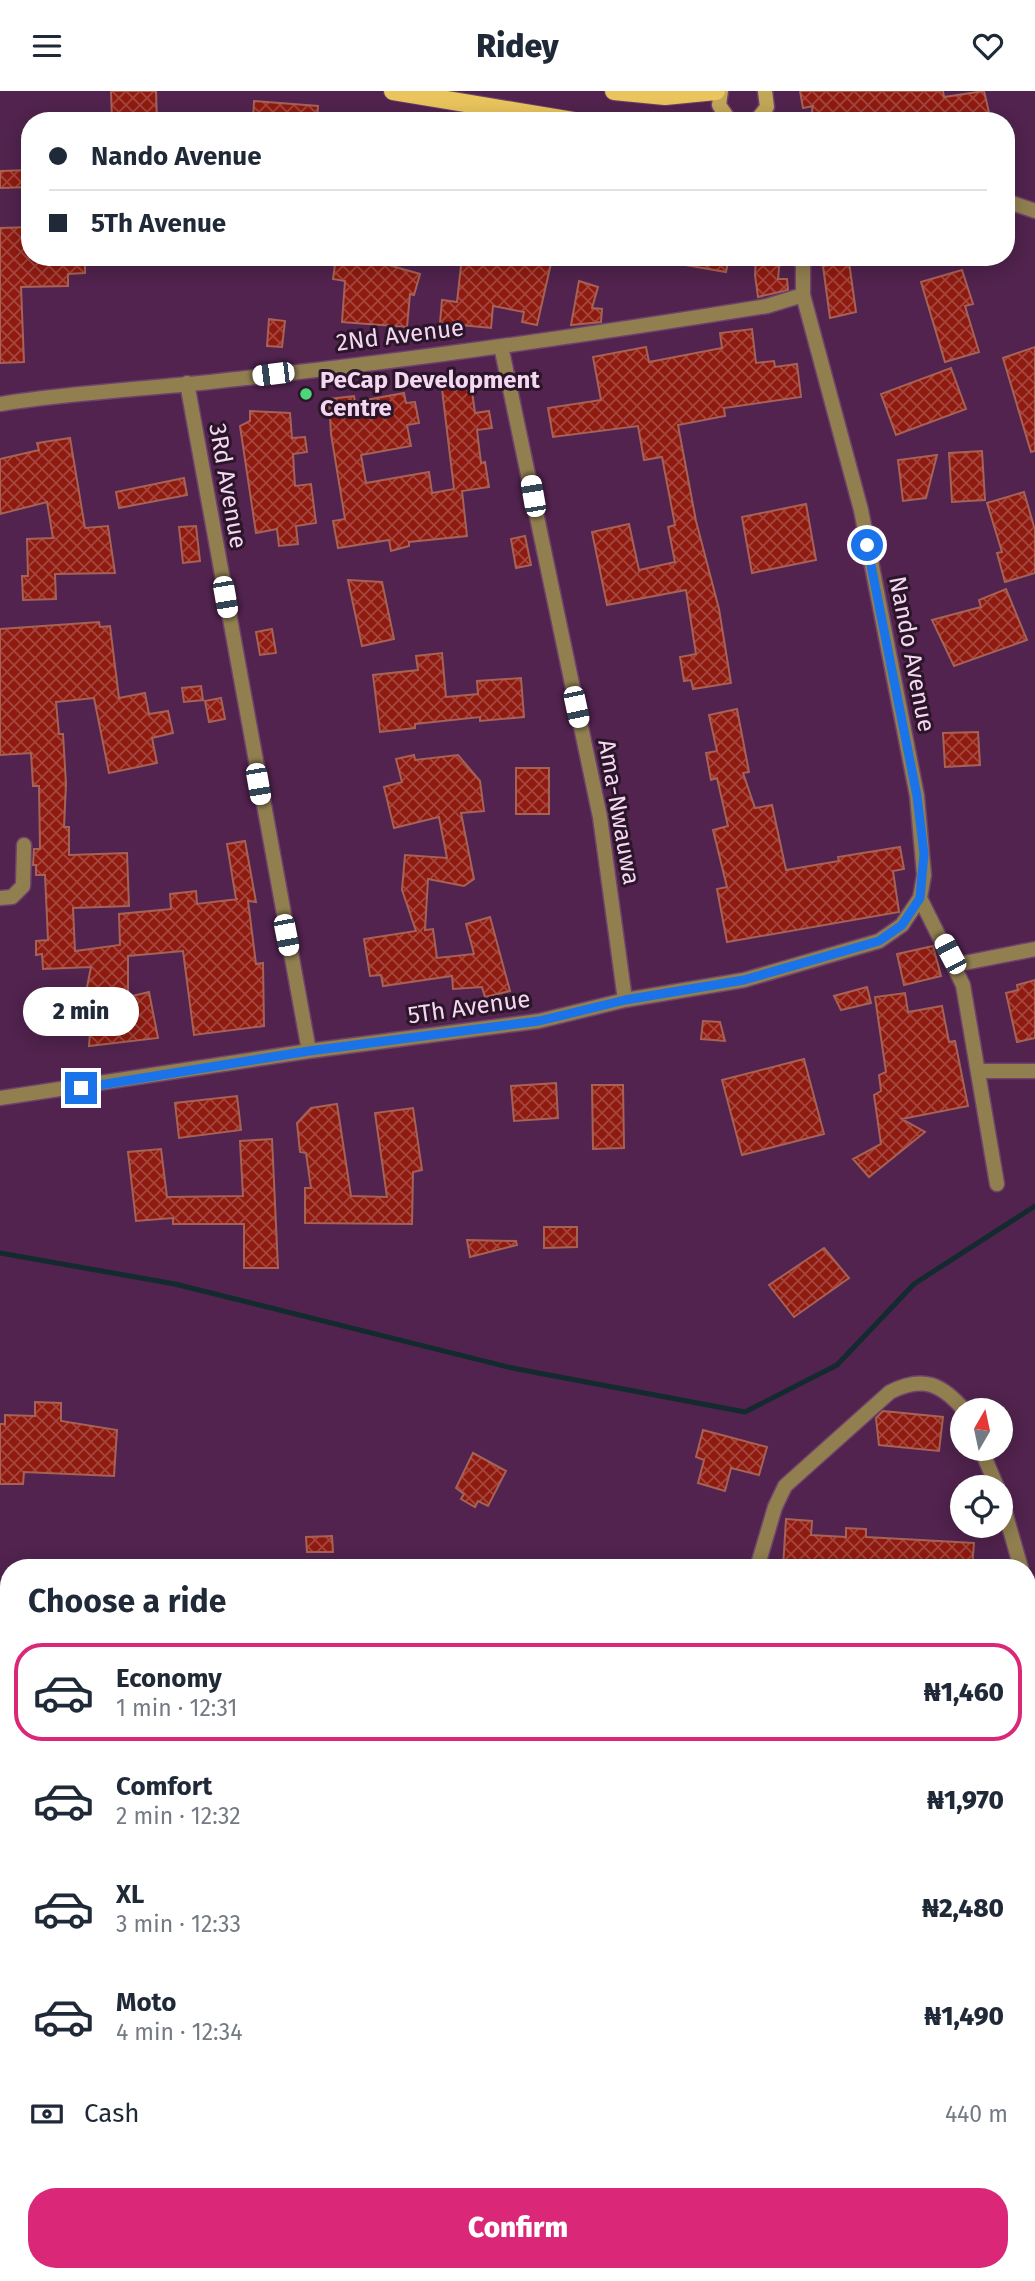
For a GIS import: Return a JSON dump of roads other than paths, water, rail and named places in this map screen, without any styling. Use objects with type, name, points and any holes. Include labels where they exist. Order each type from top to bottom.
[{"type":"main road","points":[[393,91],[519,112]]},
{"type":"main road","points":[[614,91],[665,96],[718,91],[719,105],[724,112]]},
{"type":"main road","points":[[763,112],[767,107],[765,91]]},
{"type":"street","points":[[1015,204],[1035,211]]},
{"type":"street","name":"Nando Avenue","points":[[803,266],[803,295],[861,510],[904,725],[924,854],[920,898]]},
{"type":"street","name":"2Nd Avenue","points":[[0,404],[501,346],[767,306],[803,295]]},
{"type":"street","name":"Ama-Nwauwa","points":[[501,346],[600,817],[625,1000]]},
{"type":"street","name":"3Rd Avenue","points":[[187,383],[309,1051]]},
{"type":"street","points":[[0,898],[12,897],[23,886],[24,845]]},
{"type":"street","points":[[920,898],[963,985],[996,1184]]},
{"type":"street","name":"5Th Avenue","points":[[0,1098],[309,1051],[539,1021],[625,1000],[744,980],[879,941],[902,925],[920,898]]},
{"type":"street","points":[[954,965],[1035,949]]},
{"type":"street","points":[[979,1071],[1035,1071]]},
{"type":"street","points":[[760,1559],[775,1507],[785,1486],[890,1392],[908,1382],[927,1384],[949,1392],[954,1398]]},
{"type":"street","points":[[1012,1538],[1018,1559]]},
{"type":"waterway","points":[[0,1253],[175,1284],[512,1368],[745,1412],[837,1365],[914,1284],[1035,1206]]},
{"type":"place","name":"PeCap Development Centre","points":[[306,394]]}]
